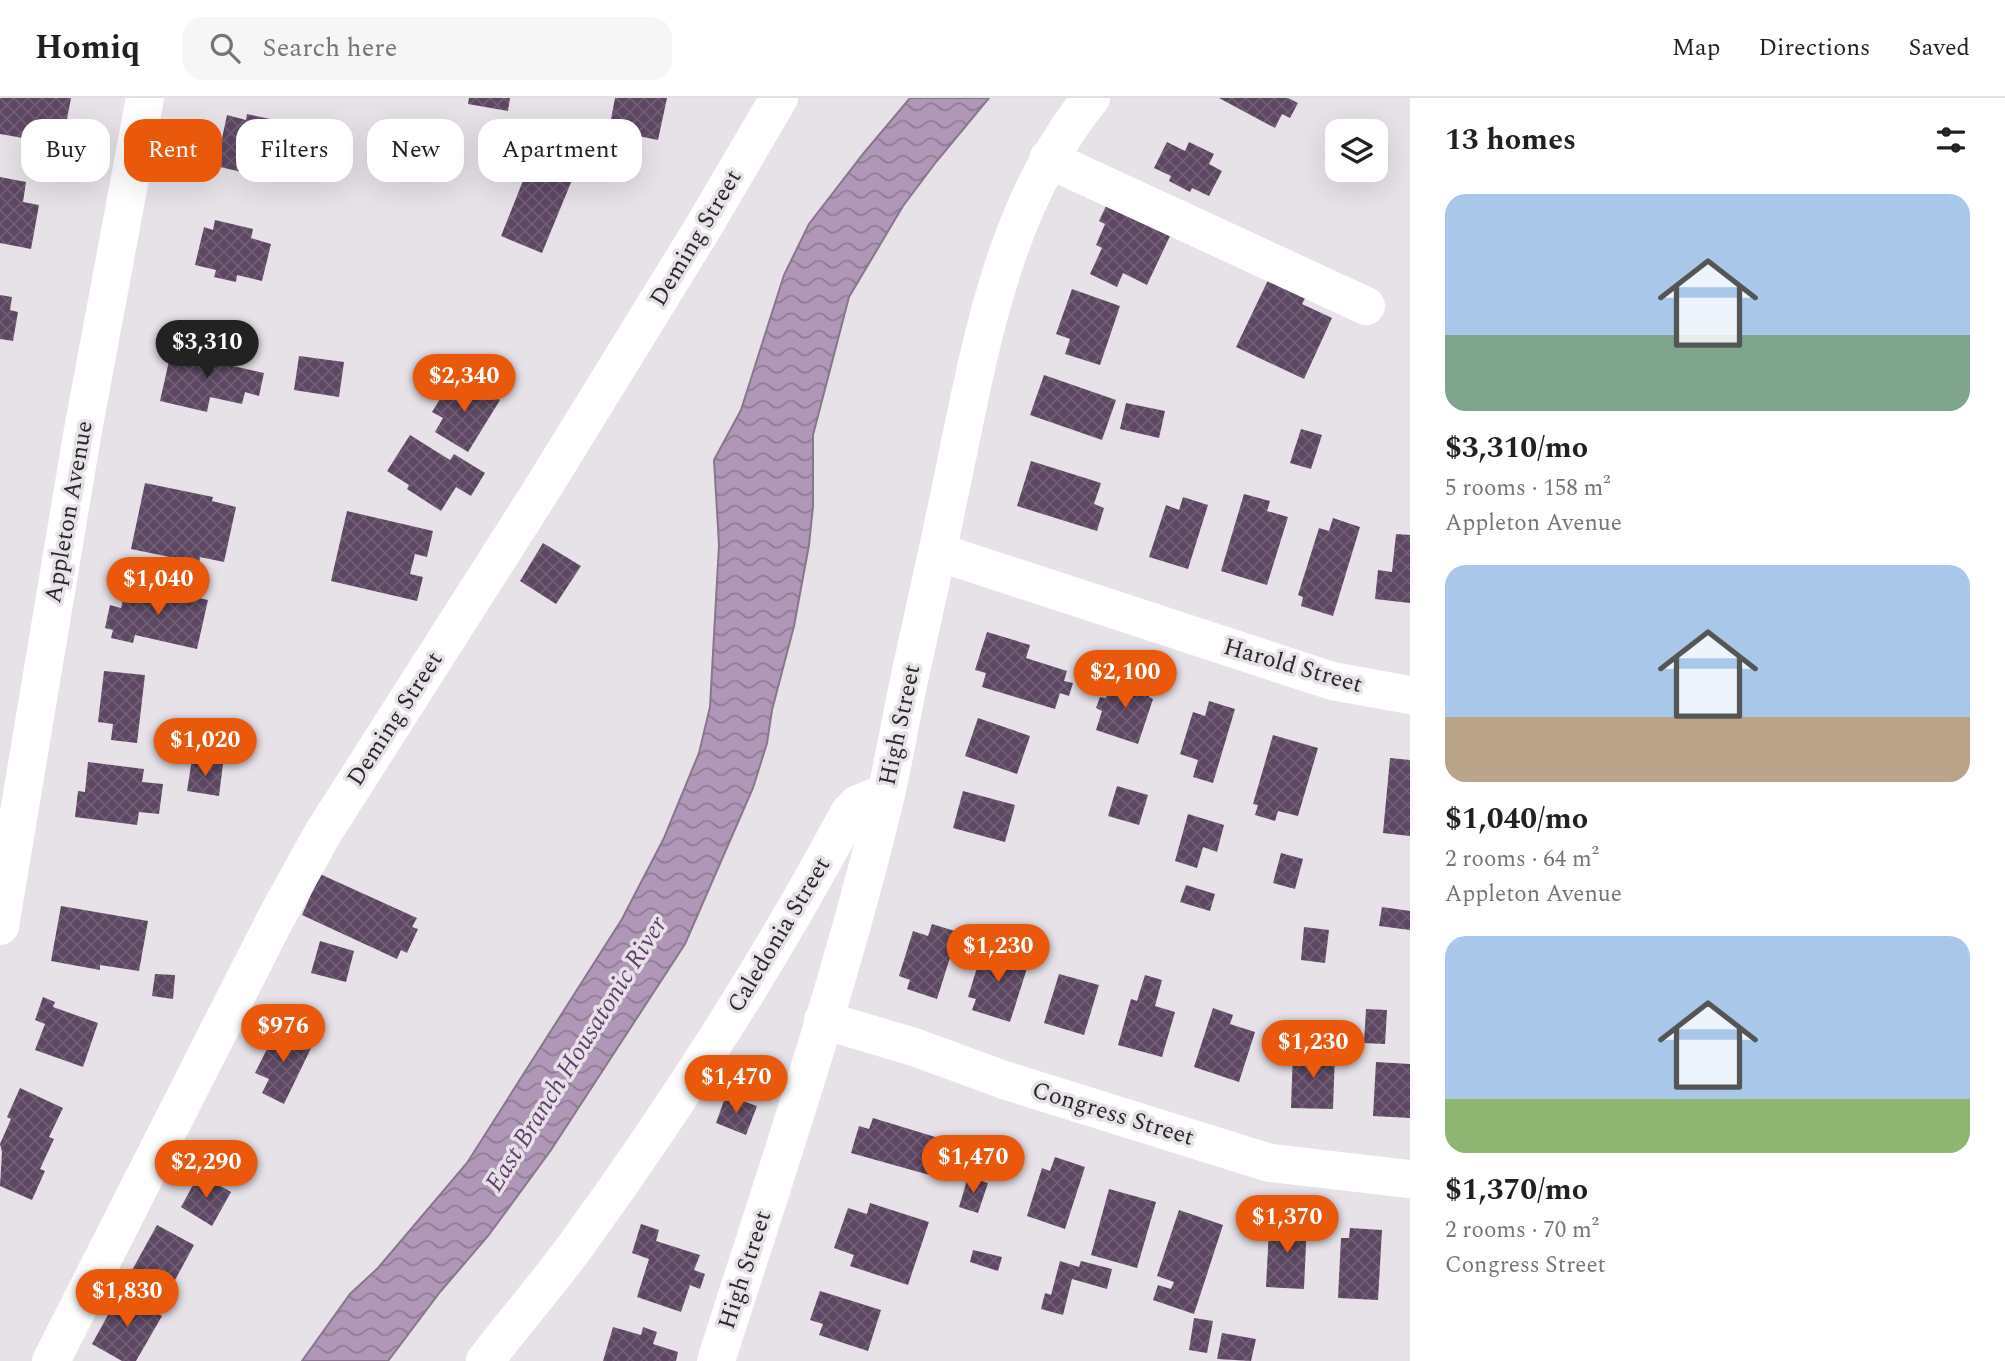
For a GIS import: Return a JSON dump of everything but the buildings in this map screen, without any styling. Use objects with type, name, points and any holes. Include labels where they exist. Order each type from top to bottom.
[{"type":"street","name":"Appleton Avenue","points":[[0,926],[83,430],[145,98]]},
{"type":"street","name":"Deming Street","points":[[51,1361],[277,916],[323,833],[539,494],[704,226],[779,98]]},
{"type":"street","name":"High Street","points":[[716,1361],[857,909],[886,793],[998,279],[1048,159],[1091,98]]},
{"type":"street","points":[[1048,159],[1366,306]]},
{"type":"street","name":"Harold Street","points":[[938,552],[1332,681],[1410,695]]},
{"type":"street","name":"Caledonia Street","points":[[485,1361],[576,1245],[703,1061],[776,946],[849,813],[858,804],[886,793]]},
{"type":"street","name":"Congress Street","points":[[823,1020],[1270,1163],[1410,1179]]},
{"type":"water","name":"East Branch Housatonic River","points":[[910,98],[989,98],[903,206],[849,297],[813,435],[813,506],[809,545],[794,626],[772,710],[767,743],[753,788],[685,944],[551,1150],[488,1236],[440,1292],[388,1361],[302,1361],[350,1294],[378,1268],[467,1163],[622,919],[664,838],[699,753],[710,707],[719,545],[714,460],[741,410],[784,275],[809,224]]}]
